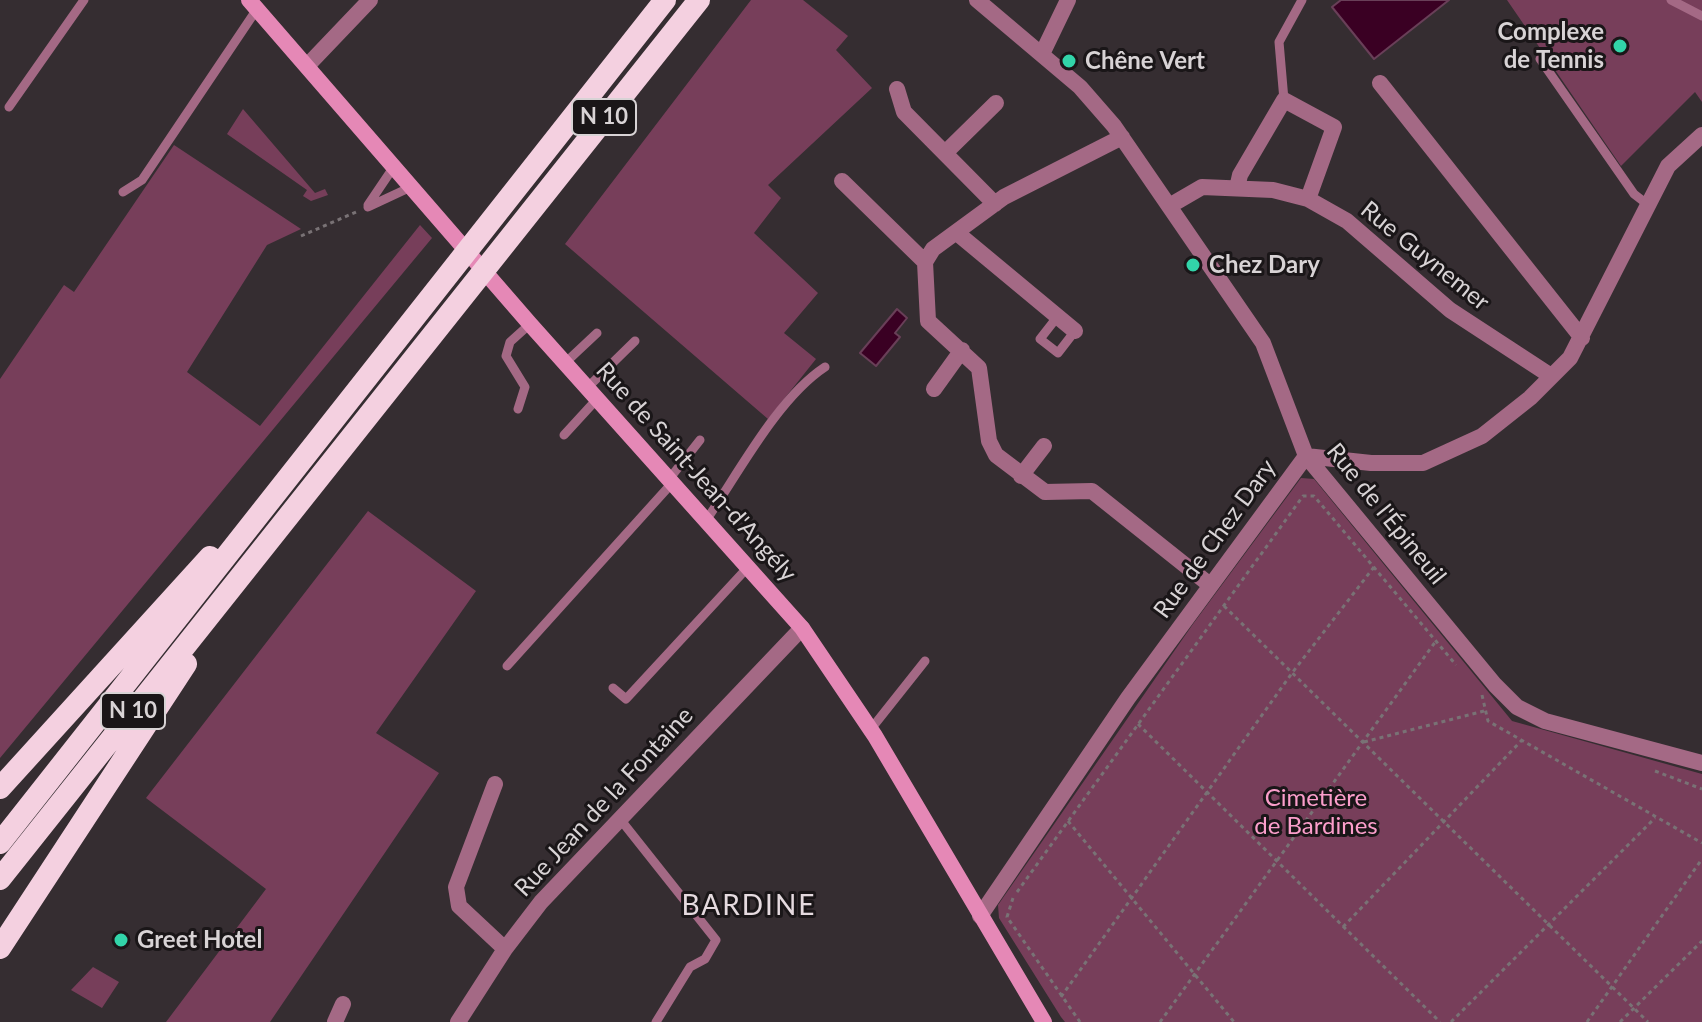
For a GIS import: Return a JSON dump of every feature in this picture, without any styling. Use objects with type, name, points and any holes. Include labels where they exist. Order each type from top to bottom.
[{"type":"highway","name":"N 10","points":[[0,843],[232,545],[665,0]]},
{"type":"highway","name":"N 10","points":[[0,879],[509,235],[699,0]]},
{"type":"highway","points":[[0,948],[266,543]]},
{"type":"highway","points":[[0,788],[203,560],[232,545]]},
{"type":"main road","name":"Rue de Saint-Jean-d'Angély","points":[[253,5],[530,324],[802,628],[871,729],[1044,1022]]},
{"type":"street","points":[[307,66],[370,0]]},
{"type":"street","name":"Rue de l'Épineuil","points":[[977,0],[1080,87],[1122,137],[1263,343],[1306,456],[1517,707],[1545,721],[1702,763]]},
{"type":"street","points":[[1042,54],[1068,0]]},
{"type":"street","points":[[1380,83],[1582,338]]},
{"type":"street","points":[[897,89],[904,112],[995,204]]},
{"type":"street","points":[[1237,188],[1240,175],[1284,100],[1334,127],[1308,199]]},
{"type":"street","points":[[945,153],[996,103]]},
{"type":"street","name":"Rue de Chez Dary","points":[[980,916],[1128,698],[1306,456],[1371,463],[1423,463],[1482,436],[1570,358],[1668,166],[1702,135]]},
{"type":"street","points":[[1122,137],[995,204],[933,249],[925,262],[928,321],[979,368],[989,441],[996,455],[1045,492],[1092,491],[1210,585]]},
{"type":"street","points":[[842,181],[925,262]]},
{"type":"street","name":"Rue Guynemer","points":[[1171,205],[1202,187],[1273,190],[1308,199],[1347,221],[1450,310],[1551,376]]},
{"type":"street","points":[[957,233],[1075,331]]},
{"type":"street","points":[[934,389],[962,350]]},
{"type":"street","points":[[1021,476],[1044,446]]},
{"type":"street","name":"Rue Jean de la Fontaine","points":[[458,1022],[505,949],[541,902],[802,628]]},
{"type":"street","points":[[495,784],[456,887],[459,906],[505,949]]},
{"type":"street","points":[[335,1022],[343,1004]]},
{"type":"lane","points":[[9,107],[84,0]]},
{"type":"lane","points":[[1284,100],[1279,42],[1302,0]]},
{"type":"lane","points":[[1671,0],[1702,16]]},
{"type":"lane","points":[[123,192],[142,180],[253,5]]},
{"type":"lane","points":[[1540,59],[1634,194],[1647,204]]},
{"type":"lane","points":[[368,207],[395,165]]},
{"type":"lane","points":[[368,207],[413,186]]},
{"type":"lane","points":[[1058,316],[1040,339],[1058,353],[1075,331]]},
{"type":"lane","points":[[518,409],[525,387],[506,356],[510,342],[530,324]]},
{"type":"lane","points":[[565,363],[597,333]]},
{"type":"lane","points":[[564,435],[592,393],[635,341]]},
{"type":"lane","points":[[707,519],[809,377],[825,367]]},
{"type":"lane","points":[[507,666],[672,480],[700,440]]},
{"type":"lane","points":[[613,688],[626,699],[749,566]]},
{"type":"lane","points":[[871,729],[925,661]]},
{"type":"lane","points":[[620,819],[716,940],[705,959],[690,967],[656,1022]]},
{"type":"path","points":[[301,236],[368,207]]},
{"type":"path","points":[[1080,1022],[1007,917],[1011,900],[1303,496],[1314,496],[1464,674]]},
{"type":"path","points":[[1061,997],[1292,673],[1374,567]]},
{"type":"path","points":[[1224,606],[1648,1022]]},
{"type":"path","points":[[1160,1022],[1436,641]]},
{"type":"path","points":[[1473,685],[1483,696],[1488,721],[1702,843]]},
{"type":"path","points":[[1364,742],[1486,711]]},
{"type":"path","points":[[1138,724],[1440,1022]]},
{"type":"path","points":[[1343,927],[1522,740]]},
{"type":"path","points":[[1655,771],[1702,789]]},
{"type":"path","points":[[1451,1022],[1656,817]]},
{"type":"path","points":[[1068,821],[1234,1022]]},
{"type":"path","points":[[1587,1022],[1702,859]]},
{"type":"path","points":[[1620,1022],[1702,941]]},
{"type":"green space","points":[[751,0],[803,0],[848,36],[836,50],[872,88],[768,185],[781,198],[754,233],[818,293],[784,333],[816,359],[768,419],[565,244]]},
{"type":"green space","name":"Complexe de Tennis","points":[[1507,0],[1702,0],[1702,102],[1695,92],[1621,166]]},
{"type":"green space","points":[[243,109],[315,193],[325,189],[328,195],[311,201],[303,196],[307,190],[227,134]]},
{"type":"green space","points":[[174,145],[301,229],[267,245],[187,372],[260,426],[420,225],[432,238],[0,758],[0,379],[64,285],[74,292]]},
{"type":"green space","name":"Cimetière de Bardines","points":[[1301,478],[1314,479],[1512,721],[1702,774],[1702,1022],[1065,1022],[1061,1017],[999,918],[998,905],[1193,624]]},
{"type":"green space","points":[[368,511],[476,591],[376,733],[439,773],[270,1022],[166,1022],[266,889],[146,798]]},
{"type":"green space","points":[[93,967],[119,982],[102,1008],[71,990]]},
{"type":"shaded area","points":[[1341,0],[1449,0],[1374,59],[1332,7]]},
{"type":"shaded area","points":[[897,309],[907,318],[895,333],[900,337],[876,366],[860,353]]},
{"type":"place","name":"Complexe de Tennis","points":[[1620,46]]},
{"type":"place","name":"Chêne Vert","points":[[1069,61]]},
{"type":"place","name":"Chez Dary","points":[[1193,265]]},
{"type":"place","name":"Greet Hotel","points":[[121,940]]},
{"type":"district","name":"BARDINE","points":[[749,906]]}]
